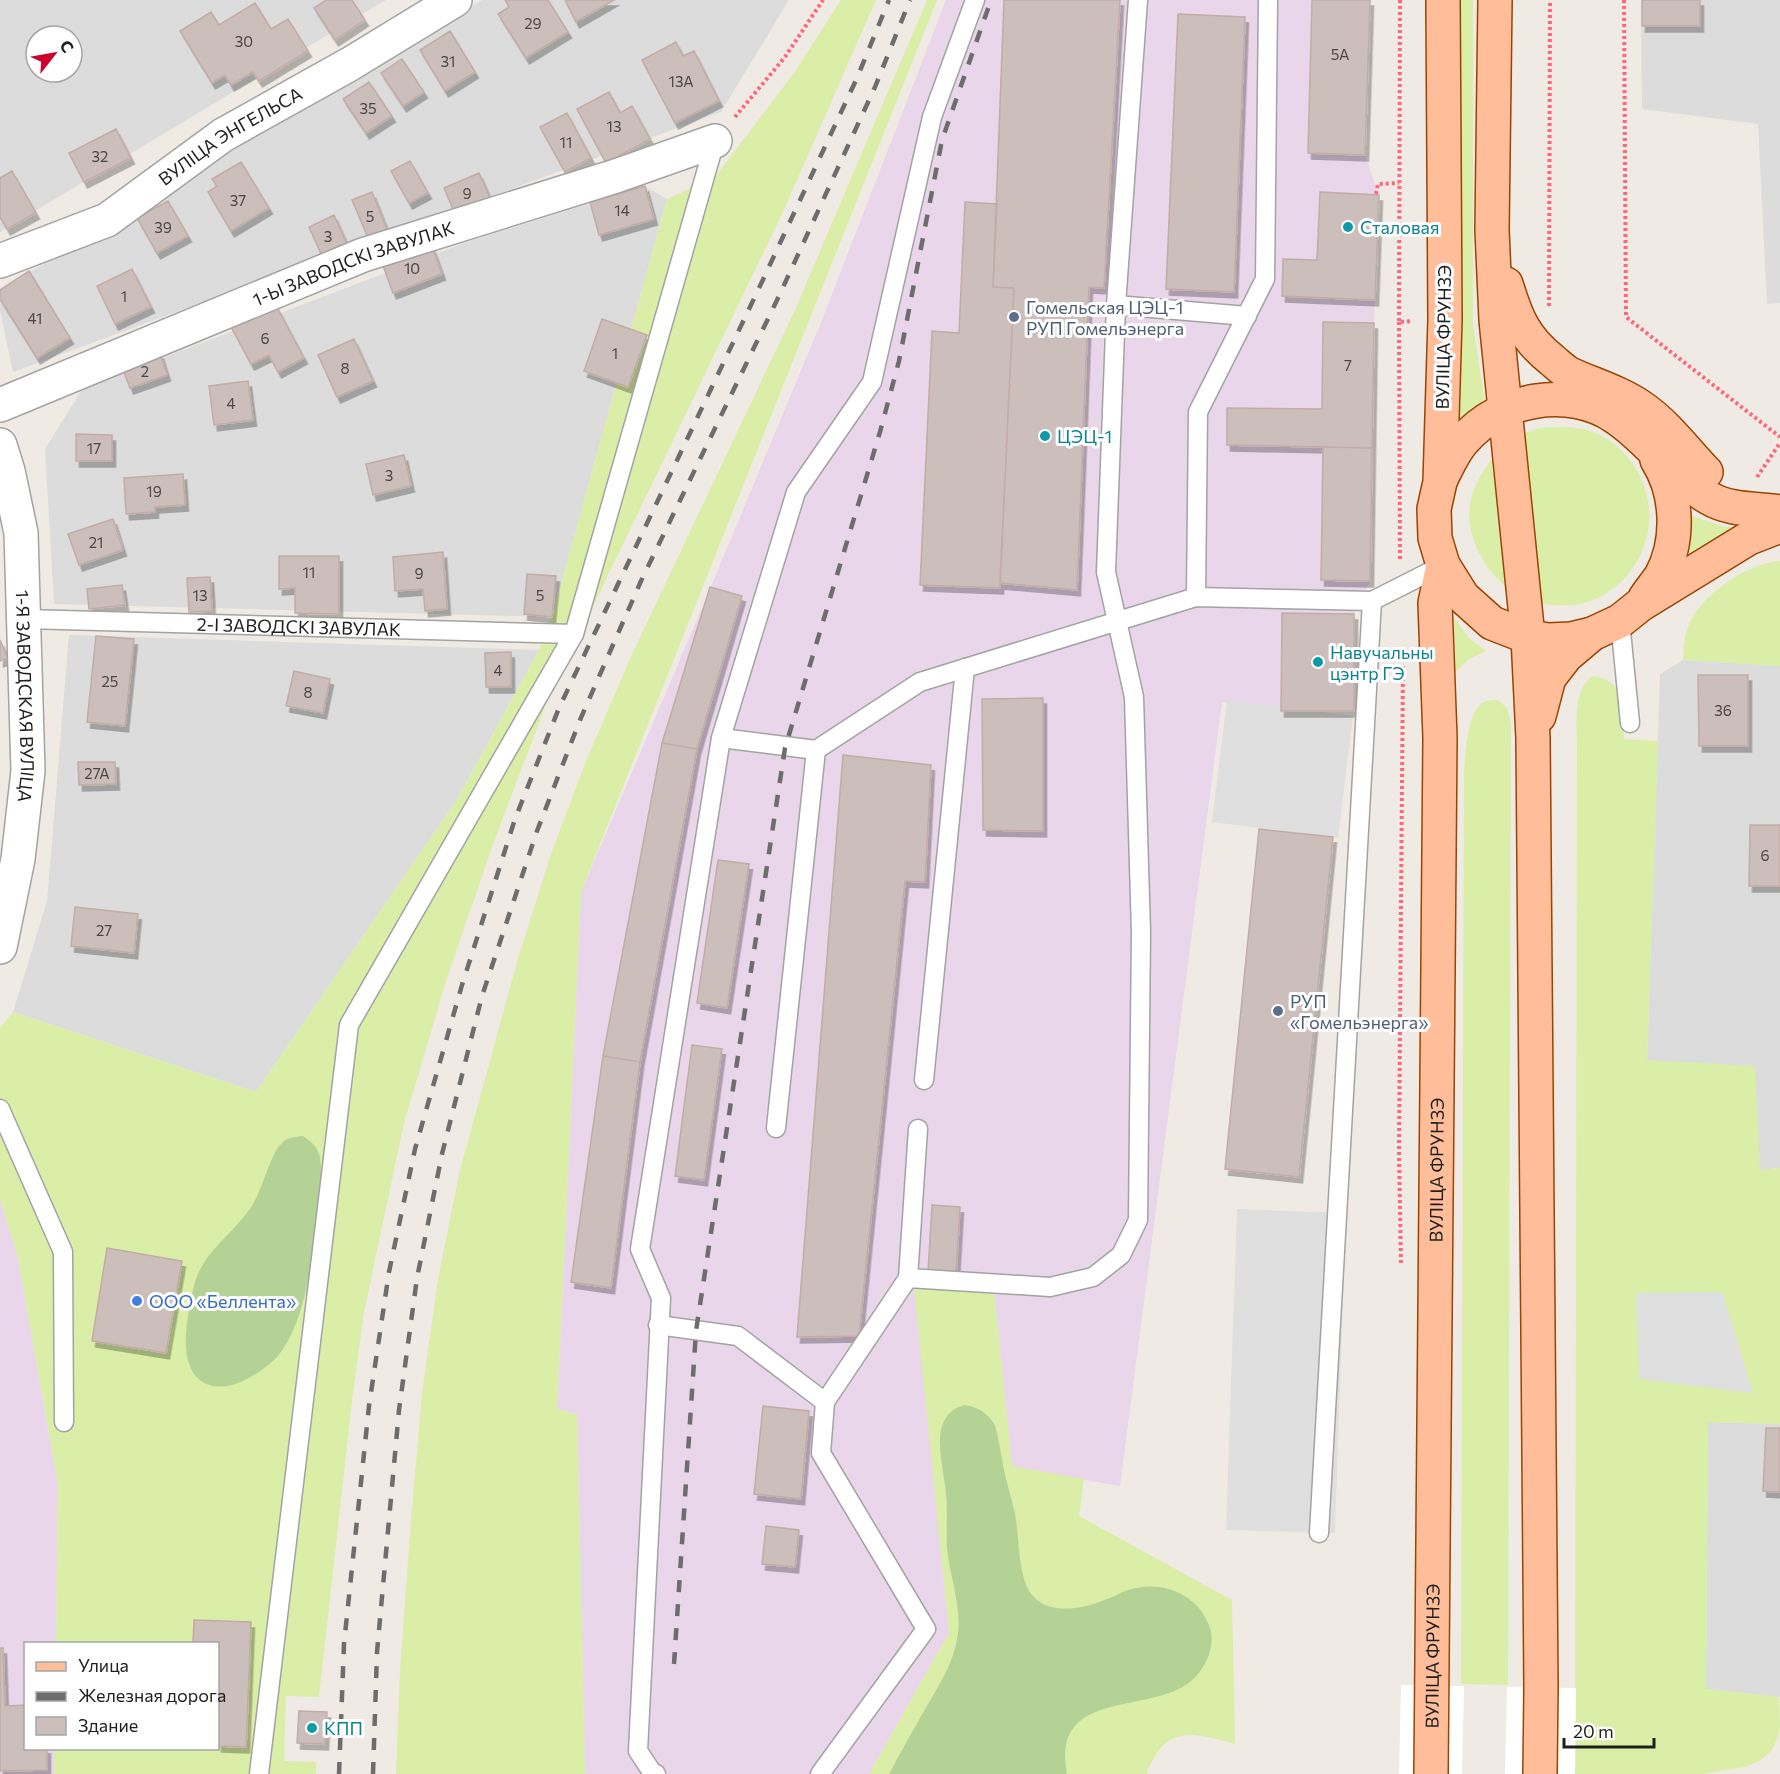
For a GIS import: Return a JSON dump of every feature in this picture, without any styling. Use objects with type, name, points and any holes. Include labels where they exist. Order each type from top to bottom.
[{"type":"main road","name":"ВУЛІЦА ФРУНЗЭ","points":[[1443,0],[1446,319],[1440,482],[1434,509],[1435,538],[1443,565],[1463,597],[1492,622],[1528,637],[1549,640],[1571,639],[1617,620]]},
{"type":"main road","points":[[1495,0],[1492,230],[1496,320],[1528,637],[1533,738],[1540,1774]]},
{"type":"main road","points":[[1492,230],[1517,318],[1525,334],[1542,352],[1567,372],[1620,394],[1642,407],[1663,425],[1706,472],[1774,507]]},
{"type":"main road","points":[[1440,482],[1450,459],[1465,439],[1483,422],[1505,410],[1531,401],[1559,399],[1587,404],[1614,416],[1647,443],[1689,485],[1711,499],[1738,508],[1774,507]]},
{"type":"main road","points":[[1617,620],[1662,574],[1673,541],[1674,506],[1665,472],[1647,443]]},
{"type":"main road","points":[[1533,738],[1550,678],[1566,657],[1617,620],[1749,538],[1774,507]]},
{"type":"main road","name":"ВУЛІЦА ФРУНЗЭ","points":[[1431,1774],[1440,738],[1435,603],[1443,565]]},
{"type":"street","name":"ВУЛІЦА ЭНГЕЛЬСА","points":[[0,261],[107,220],[223,135],[350,64],[455,0]]},
{"type":"street","name":"1-Ы ЗАВОДСКІ ЗАВУЛАК","points":[[0,405],[363,255],[616,176],[715,141]]},
{"type":"street","name":"1-Я ЗАВОДСКАЯ ВУЛІЦА","points":[[0,445],[9,471],[21,533],[28,771],[18,859],[0,947]]},
{"type":"lane","points":[[656,1774],[652,1772],[638,1751],[661,1298],[640,1249],[721,738],[796,492],[872,382],[932,117],[975,0]]},
{"type":"lane","points":[[908,1278],[1050,1287],[1093,1277],[1121,1256],[1138,1220],[1141,932],[1134,697],[1106,573],[1116,305],[1138,0]]},
{"type":"lane","points":[[1196,597],[1198,412],[1265,279],[1268,0]]},
{"type":"lane","points":[[260,1774],[349,1025],[574,634],[715,141]]},
{"type":"lane","points":[[1116,305],[1247,316]]},
{"type":"lane","points":[[721,738],[816,750],[921,682],[1196,597],[1372,602],[1443,565]]},
{"type":"lane","points":[[1319,1533],[1372,602]]},
{"type":"lane","name":"2-І ЗАВОДСКІ ЗАВУЛАК","points":[[25,619],[574,634]]},
{"type":"lane","points":[[1617,620],[1630,723]]},
{"type":"lane","points":[[924,1080],[965,668]]},
{"type":"lane","points":[[776,1128],[816,750]]},
{"type":"lane","points":[[0,1109],[63,1252],[64,1422]]},
{"type":"lane","points":[[820,1774],[926,1629],[821,1453],[825,1402],[908,1278],[918,1128]]},
{"type":"lane","points":[[658,1325],[738,1336],[825,1402]]},
{"type":"path","points":[[715,141],[785,57],[823,0]]},
{"type":"path","points":[[1549,308],[1550,0]]},
{"type":"path","points":[[1624,0],[1626,317],[1780,437]]},
{"type":"path","points":[[1377,194],[1378,184],[1399,183]]},
{"type":"path","points":[[1399,321],[1400,587]]},
{"type":"path","points":[[1756,478],[1780,443]]},
{"type":"path","points":[[1749,478],[1756,478]]},
{"type":"path","points":[[1756,478],[1774,507]]},
{"type":"shaded area","points":[[0,0],[386,0],[0,232]]},
{"type":"shaded area","points":[[482,0],[789,0],[721,112],[13,372],[0,311],[0,290]]},
{"type":"shaded area","points":[[946,0],[1370,0],[1365,155],[1379,195],[1374,323],[1370,581],[1354,614],[1354,711],[1281,711],[1222,702],[1120,1486],[1012,1467],[994,1291],[915,1287],[949,1633],[869,1774],[585,1774],[577,1414],[557,1409],[581,892],[822,320]]},
{"type":"shaded area","points":[[1641,0],[1780,0],[1780,303],[1767,304],[1758,124],[1642,109]]},
{"type":"shaded area","points":[[645,186],[667,199],[552,617],[54,604],[45,449],[83,388],[464,243]]},
{"type":"shaded area","points":[[69,635],[539,650],[456,801],[256,1092],[13,1012],[47,901]]},
{"type":"shaded area","points":[[1683,660],[1780,666],[1780,1168],[1760,1170],[1647,1061],[1660,674]]},
{"type":"shaded area","points":[[1227,700],[1353,716],[1338,838],[1212,822]]},
{"type":"shaded area","points":[[0,1199],[18,1258],[58,1485],[56,1642],[24,1642],[24,1750],[54,1750],[54,1774],[0,1774]]},
{"type":"shaded area","points":[[1237,1209],[1346,1213],[1335,1533],[1226,1530]]},
{"type":"shaded area","points":[[1722,1292],[1753,1393],[1639,1379],[1636,1293]]},
{"type":"shaded area","points":[[1708,1422],[1780,1424],[1780,1697],[1706,1689]]},
{"type":"green space","points":[[841,0],[876,0],[783,212],[547,702],[492,847],[446,981],[404,1123],[364,1312],[319,1697],[286,1696],[284,1761],[316,1762],[316,1774],[54,1774],[54,1750],[219,1750],[219,1642],[56,1642],[58,1485],[18,1258],[0,1199],[0,1028],[13,1012],[256,1092],[456,801],[539,650],[552,617],[667,199],[715,177],[794,73]]},
{"type":"green space","points":[[927,0],[937,0],[581,892],[557,1409],[577,1414],[585,1774],[396,1774],[400,1670],[411,1520],[422,1394],[438,1279],[459,1174],[517,962],[551,854],[588,756],[634,650],[795,310]]},
{"type":"green space","points":[[1461,0],[1473,0],[1473,324],[1485,405],[1460,428]]},
{"type":"green space","points":[[1555,427],[1592,432],[1604,437],[1622,451],[1636,469],[1645,488],[1649,509],[1648,530],[1643,550],[1632,569],[1616,586],[1603,595],[1589,602],[1561,606],[1542,604],[1522,434],[1540,428]]},
{"type":"green space","points":[[1492,459],[1506,587],[1479,553],[1470,526],[1469,512],[1472,497],[1484,470]]},
{"type":"green space","points":[[1690,515],[1721,526],[1745,528],[1689,560]]},
{"type":"green space","points":[[1780,561],[1780,666],[1683,660],[1688,627],[1702,604],[1713,593],[1739,575],[1767,563]]},
{"type":"green space","points":[[1454,617],[1468,637],[1486,651],[1469,659],[1455,672]]},
{"type":"green space","points":[[1592,676],[1604,679],[1617,690],[1621,698],[1624,739],[1658,741],[1647,1060],[1755,1066],[1760,1170],[1780,1168],[1780,1424],[1708,1422],[1706,1689],[1779,1697],[1780,1727],[1772,1750],[1761,1760],[1745,1767],[1703,1774],[1575,1774],[1576,720],[1581,691]]},
{"type":"green space","points":[[1498,700],[1507,708],[1511,723],[1508,1685],[1461,1684],[1464,769],[1468,732],[1474,714],[1484,702]]},
{"type":"green space","points":[[303,1136],[318,1151],[321,1173],[311,1264],[301,1310],[283,1349],[271,1363],[236,1384],[219,1387],[210,1385],[197,1377],[186,1352],[187,1320],[196,1279],[207,1258],[253,1204],[278,1148],[287,1140]]},
{"type":"green space","points":[[914,1287],[994,1291],[1012,1466],[1084,1479],[1079,1516],[1232,1600],[1235,1744],[1204,1736],[1173,1738],[1157,1753],[1147,1774],[869,1774],[949,1633]]},
{"type":"green space","points":[[964,1405],[982,1411],[995,1425],[1015,1514],[1022,1570],[1034,1597],[1050,1607],[1069,1609],[1099,1602],[1134,1588],[1152,1586],[1165,1588],[1182,1594],[1195,1604],[1206,1618],[1212,1636],[1211,1649],[1206,1662],[1198,1674],[1182,1687],[1161,1696],[1113,1706],[1092,1714],[1075,1726],[1066,1745],[1067,1774],[889,1774],[945,1674],[957,1639],[958,1617],[947,1549],[947,1501],[940,1443],[945,1419],[952,1411]]},
{"type":"pier","points":[[1401,1685],[1464,1686],[1462,1774],[1399,1774]]},
{"type":"pier","points":[[1507,1687],[1576,1688],[1575,1774],[1505,1774]]},
{"type":"building","points":[[326,0],[352,0],[365,20],[335,40],[314,8]]},
{"type":"building","points":[[505,0],[548,0],[568,32],[526,58],[498,14],[509,7]]},
{"type":"building","points":[[565,0],[614,0],[576,22]]},
{"type":"building","name":"ЦЭЦ-1","points":[[1004,0],[1120,0],[1104,288],[1089,287],[1077,590],[1000,583],[1014,288],[993,287]]},
{"type":"building","points":[[1312,0],[1370,0],[1365,155],[1308,153]]},
{"type":"building","points":[[1642,0],[1700,0],[1700,26],[1642,26]]},
{"type":"building","points":[[255,3],[271,29],[288,19],[308,51],[259,81],[253,72],[231,85],[225,75],[212,83],[180,31],[211,12],[219,25]]},
{"type":"building","points":[[1178,14],[1245,17],[1234,292],[1166,289]]},
{"type":"building","points":[[450,31],[475,72],[445,91],[420,50]]},
{"type":"building","points":[[676,42],[683,56],[694,51],[719,101],[675,123],[642,60]]},
{"type":"building","points":[[402,59],[424,92],[403,106],[381,73]]},
{"type":"building","points":[[369,82],[392,116],[366,133],[343,99]]},
{"type":"building","points":[[609,92],[620,113],[632,106],[650,139],[606,163],[577,109]]},
{"type":"building","points":[[567,113],[591,158],[565,172],[540,127]]},
{"type":"building","points":[[116,129],[131,158],[84,182],[69,153]]},
{"type":"building","points":[[410,161],[428,193],[409,203],[391,171]]},
{"type":"building","points":[[241,162],[269,208],[231,231],[208,192],[217,186],[212,179]]},
{"type":"building","points":[[12,171],[36,213],[7,229],[0,217],[0,178]]},
{"type":"building","points":[[479,173],[490,198],[455,214],[444,188]]},
{"type":"building","points":[[645,186],[654,219],[599,235],[590,202]]},
{"type":"building","points":[[372,192],[388,232],[369,240],[352,200]]},
{"type":"building","name":"Сталовая","points":[[1320,192],[1379,195],[1375,300],[1282,296],[1283,259],[1317,260]]},
{"type":"building","points":[[168,201],[188,236],[157,253],[137,218]]},
{"type":"building","points":[[965,202],[997,204],[993,287],[1014,288],[1000,588],[920,585],[932,331],[959,333]]},
{"type":"building","points":[[334,215],[347,244],[322,256],[309,227]]},
{"type":"building","points":[[431,244],[442,274],[393,293],[382,263]]},
{"type":"building","points":[[132,269],[151,307],[115,324],[97,286]]},
{"type":"building","points":[[29,271],[70,338],[37,358],[0,299],[0,290]]},
{"type":"building","points":[[272,298],[304,358],[278,372],[269,355],[251,364],[228,321]]},
{"type":"building","points":[[602,319],[647,335],[628,387],[584,371]]},
{"type":"building","points":[[1323,322],[1374,323],[1372,448],[1227,445],[1227,408],[1322,409]]},
{"type":"building","points":[[354,339],[373,381],[337,397],[318,355]]},
{"type":"building","points":[[160,353],[167,375],[130,388],[122,367]]},
{"type":"building","points":[[248,381],[253,420],[214,425],[209,386]]},
{"type":"building","points":[[76,434],[112,435],[112,461],[76,461]]},
{"type":"building","points":[[1323,447],[1372,448],[1370,581],[1321,580]]},
{"type":"building","points":[[404,455],[411,486],[373,495],[366,464]]},
{"type":"building","points":[[183,474],[185,505],[155,507],[155,512],[126,514],[124,478]]},
{"type":"building","points":[[113,519],[123,550],[79,565],[68,534]]},
{"type":"building","points":[[443,552],[447,609],[425,611],[423,589],[395,591],[393,557]]},
{"type":"building","points":[[279,556],[339,556],[339,614],[295,613],[295,588],[279,589]]},
{"type":"building","points":[[527,574],[556,576],[552,617],[524,614]]},
{"type":"building","points":[[210,577],[212,611],[189,612],[187,578]]},
{"type":"building","points":[[122,585],[125,605],[89,609],[87,589]]},
{"type":"building","points":[[710,587],[742,596],[697,749],[662,743]]},
{"type":"building","name":"Навучальны цэнтр ГЭ","points":[[1282,613],[1354,614],[1354,711],[1281,711]]},
{"type":"building","points":[[96,636],[134,639],[125,726],[87,722]]},
{"type":"building","points":[[0,640],[8,658],[0,661]]},
{"type":"building","points":[[511,652],[511,687],[486,687],[485,653]]},
{"type":"building","points":[[294,671],[330,679],[323,713],[286,706]]},
{"type":"building","points":[[1698,675],[1748,675],[1748,746],[1699,746]]},
{"type":"building","points":[[1043,698],[1043,831],[983,830],[982,699]]},
{"type":"building","points":[[662,743],[697,749],[640,1062],[603,1056]]},
{"type":"building","points":[[843,755],[931,765],[925,882],[905,881],[859,1336],[797,1337]]},
{"type":"building","points":[[78,762],[115,762],[116,784],[79,785]]},
{"type":"building","points":[[1750,825],[1780,825],[1780,886],[1749,886]]},
{"type":"building","name":"РУП «Гомельэнерга»","points":[[1259,829],[1333,837],[1299,1177],[1225,1169]]},
{"type":"building","points":[[718,860],[749,864],[727,1008],[697,1003]]},
{"type":"building","points":[[75,907],[138,914],[134,953],[71,946]]},
{"type":"building","points":[[692,1045],[722,1049],[704,1180],[675,1176]]},
{"type":"building","points":[[603,1056],[640,1062],[611,1288],[571,1282]]},
{"type":"building","points":[[932,1205],[960,1207],[956,1274],[928,1272]]},
{"type":"building","name":"ООО «Беллента»","points":[[107,1248],[182,1261],[166,1353],[92,1341]]},
{"type":"building","points":[[763,1406],[809,1411],[801,1499],[754,1494]]},
{"type":"building","points":[[1766,1428],[1780,1428],[1780,1492],[1763,1491]]},
{"type":"building","points":[[766,1526],[799,1530],[795,1567],[762,1564]]},
{"type":"building","points":[[194,1620],[251,1622],[246,1747],[219,1746],[219,1642],[193,1642]]},
{"type":"building","points":[[0,1648],[3,1648],[5,1706],[24,1705],[24,1750],[47,1750],[47,1770],[0,1771]]},
{"type":"building","name":"КПП","points":[[299,1711],[327,1712],[325,1744],[297,1743]]},
{"type":"railway","points":[[339,1774],[344,1644],[369,1406],[389,1272],[415,1149],[462,985],[515,819],[559,708],[857,78],[889,0]]},
{"type":"railway","points":[[373,1774],[377,1652],[399,1410],[417,1278],[442,1154],[482,996],[537,831],[580,720],[641,581],[779,296],[875,87],[910,0]]},
{"type":"railway","points":[[674,1664],[696,1331],[785,748],[880,432],[899,361],[942,140],[991,0]]},
{"type":"place","name":"Сталовая","points":[[1348,227]]},
{"type":"place","name":"Гомельская ЦЭЦ-1 РУП Гомельэнерга","points":[[1014,317]]},
{"type":"place","name":"ЦЭЦ-1","points":[[1045,436]]},
{"type":"place","name":"Навучальны цэнтр ГЭ","points":[[1318,662]]},
{"type":"place","name":"РУП «Гомельэнерга»","points":[[1278,1011]]},
{"type":"place","name":"ООО «Беллента»","points":[[137,1301]]},
{"type":"place","name":"КПП","points":[[312,1728]]}]
